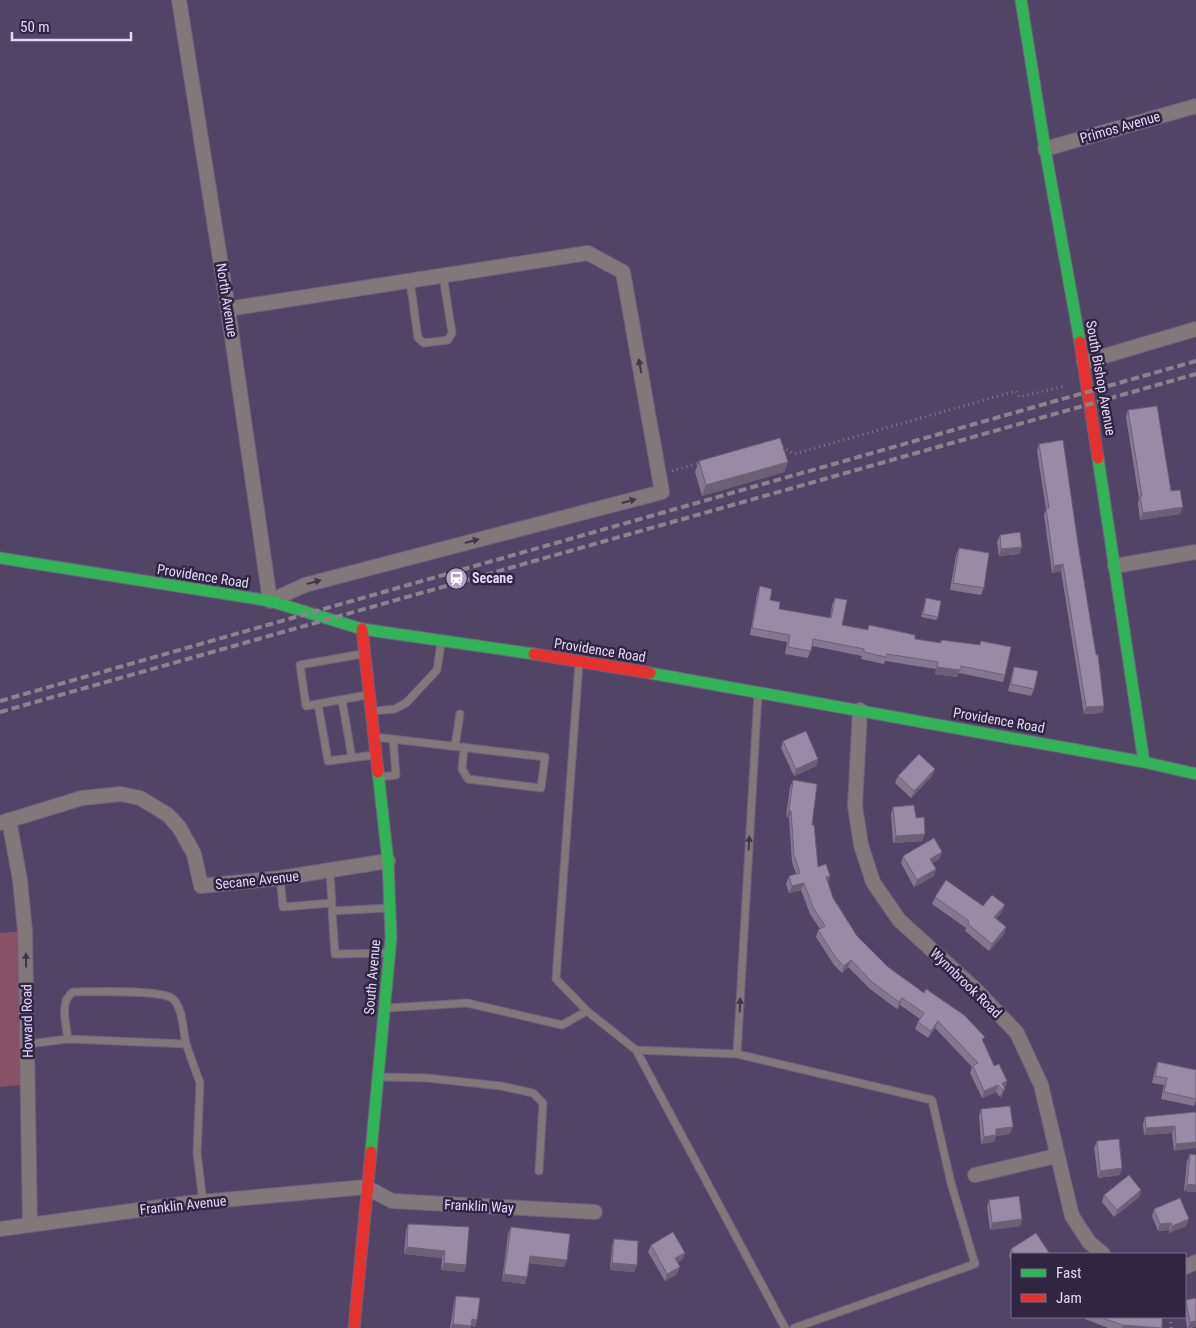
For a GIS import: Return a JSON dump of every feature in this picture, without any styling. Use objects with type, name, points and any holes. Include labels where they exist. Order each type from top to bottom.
[{"type":"street","name":"North Avenue","points":[[179,0],[228,309],[270,601]]},
{"type":"street","name":"South Bishop Avenue","points":[[1021,0],[1045,149],[1084,362],[1144,762]]},
{"type":"street","name":"Primos Avenue","points":[[1045,149],[1196,106]]},
{"type":"street","points":[[228,309],[588,253],[622,272],[660,475],[662,492],[305,585],[270,601]]},
{"type":"street","points":[[1084,362],[1196,329]]},
{"type":"street","points":[[1115,566],[1196,552]]},
{"type":"street","name":"Providence Road","points":[[0,558],[270,601],[362,629],[579,661],[758,692],[1144,762],[1196,774]]},
{"type":"street","name":"South Avenue","points":[[354,1328],[366,1187],[390,953],[388,861],[362,629]]},
{"type":"street","name":"Wynnbrook Road","points":[[860,710],[855,806],[861,845],[873,882],[899,920],[976,990],[1017,1033],[1041,1085],[1056,1156],[1072,1216],[1089,1242],[1102,1253]]},
{"type":"street","name":"Secane Avenue","points":[[4,822],[82,798],[122,794],[140,798],[168,815],[179,827],[194,854],[201,886],[280,878],[388,861]]},
{"type":"street","name":"Howard Road","points":[[4,822],[20,880],[25,931],[30,1223]]},
{"type":"street","points":[[975,1175],[1056,1156]]},
{"type":"street","name":"Franklin Avenue","points":[[0,1229],[30,1223],[203,1202],[366,1187]]},
{"type":"street","name":"Franklin Way","points":[[366,1187],[392,1201],[595,1212]]},
{"type":"lane","points":[[410,281],[418,338],[424,343],[448,340],[452,333],[443,276]]},
{"type":"lane","points":[[371,711],[401,707],[427,682],[438,665],[441,640]]},
{"type":"lane","points":[[365,654],[300,665],[306,706],[370,695]]},
{"type":"lane","points":[[579,661],[556,979],[587,1011],[636,1050],[785,1328]]},
{"type":"lane","points":[[737,1054],[758,692]]},
{"type":"lane","points":[[342,700],[352,758]]},
{"type":"lane","points":[[318,704],[328,761],[377,755]]},
{"type":"lane","points":[[454,746],[460,714]]},
{"type":"lane","points":[[375,737],[464,747],[545,757],[541,788],[468,779],[462,769],[464,747]]},
{"type":"lane","points":[[380,777],[396,775],[393,739]]},
{"type":"lane","points":[[330,871],[335,954],[390,953]]},
{"type":"lane","points":[[280,878],[283,907],[332,903]]},
{"type":"lane","points":[[332,911],[390,908]]},
{"type":"lane","points":[[68,1040],[65,1002],[68,995],[73,992],[158,993],[173,999],[178,1006],[186,1044],[200,1083],[197,1153],[203,1202]]},
{"type":"lane","points":[[384,1009],[467,1003],[562,1025],[587,1011]]},
{"type":"lane","points":[[28,1044],[68,1040],[186,1044]]},
{"type":"lane","points":[[636,1050],[737,1054],[932,1100],[951,1183],[975,1264],[794,1328]]},
{"type":"lane","points":[[377,1077],[427,1078],[501,1086],[533,1093],[543,1103],[539,1171]]},
{"type":"path","points":[[779,446],[794,454],[1016,391],[1019,397],[1066,386]]},
{"type":"path","points":[[660,475],[706,461]]},
{"type":"shaded area","points":[[25,931],[29,1084],[0,1087],[0,933]]},
{"type":"building","points":[[1157,406],[1171,491],[1180,490],[1183,507],[1143,513],[1128,410]]},
{"type":"building","points":[[780,438],[788,462],[706,485],[699,461]]},
{"type":"building","points":[[1063,440],[1096,655],[1098,655],[1104,706],[1086,707],[1063,564],[1054,566],[1046,508],[1049,508],[1039,444]]},
{"type":"building","points":[[1020,532],[1022,547],[1001,549],[1000,535]]},
{"type":"building","points":[[959,548],[989,553],[984,588],[953,583]]},
{"type":"building","points":[[760,586],[772,589],[770,600],[780,602],[779,609],[831,618],[835,598],[847,600],[842,625],[868,630],[869,625],[915,635],[915,639],[941,643],[941,640],[980,645],[981,641],[1011,647],[1005,675],[961,666],[960,670],[937,667],[938,662],[887,654],[886,657],[864,652],[864,649],[813,639],[811,651],[788,647],[790,635],[752,628]]},
{"type":"building","points":[[926,598],[941,601],[938,617],[923,614]]},
{"type":"building","points":[[1014,667],[1038,671],[1034,689],[1011,684]]},
{"type":"building","points":[[806,731],[818,759],[796,769],[783,741]]},
{"type":"building","points":[[919,754],[935,769],[914,791],[898,776]]},
{"type":"building","points":[[793,780],[817,784],[812,825],[814,825],[818,867],[826,864],[830,876],[826,877],[833,898],[857,936],[888,967],[924,993],[926,989],[964,1015],[985,1037],[982,1039],[994,1066],[999,1064],[1007,1081],[1002,1083],[1005,1089],[1003,1090],[998,1085],[984,1091],[973,1066],[978,1063],[938,1021],[931,1031],[918,1022],[924,1013],[902,998],[899,1002],[872,982],[851,960],[844,966],[836,958],[818,930],[825,926],[813,907],[804,883],[792,886],[789,876],[800,873],[794,855],[791,811],[789,810]]},
{"type":"building","points":[[914,805],[916,818],[924,817],[925,834],[896,836],[893,807]]},
{"type":"building","points":[[934,838],[942,852],[930,859],[936,869],[917,880],[903,856]]},
{"type":"building","points":[[946,880],[983,906],[992,895],[1005,905],[994,917],[1006,927],[992,944],[968,924],[969,921],[935,897]]},
{"type":"building","points":[[1158,1062],[1196,1070],[1196,1099],[1164,1092],[1167,1078],[1155,1076]]},
{"type":"building","points":[[1010,1106],[1013,1127],[996,1129],[996,1135],[984,1137],[981,1109]]},
{"type":"building","points":[[1196,1112],[1196,1142],[1176,1144],[1175,1126],[1146,1128],[1145,1117]]},
{"type":"building","points":[[1119,1139],[1122,1168],[1100,1171],[1097,1141]]},
{"type":"building","points":[[1190,1154],[1196,1155],[1196,1185],[1187,1184]]},
{"type":"building","points":[[1129,1175],[1141,1190],[1117,1210],[1104,1195]]},
{"type":"building","points":[[1019,1196],[1022,1219],[992,1223],[989,1200]]},
{"type":"building","points":[[1180,1198],[1189,1219],[1172,1226],[1171,1223],[1160,1224],[1154,1209]]},
{"type":"building","points":[[408,1224],[469,1227],[466,1265],[444,1263],[445,1251],[407,1247]]},
{"type":"building","points":[[511,1227],[570,1234],[567,1260],[530,1256],[527,1277],[504,1274]]},
{"type":"building","points":[[673,1232],[685,1253],[675,1258],[680,1267],[667,1274],[651,1245]]},
{"type":"building","points":[[1036,1233],[1049,1253],[1013,1253],[1011,1249]]},
{"type":"building","points":[[614,1239],[638,1241],[637,1265],[612,1263]]},
{"type":"building","points":[[456,1296],[480,1298],[477,1320],[472,1319],[471,1326],[453,1324]]},
{"type":"building","points":[[1196,1298],[1196,1321],[1190,1322],[1186,1300]]},
{"type":"building","points":[[1102,1318],[1162,1318],[1162,1328],[1123,1325]]},
{"type":"railway","points":[[0,701],[1196,361]]},
{"type":"railway","points":[[0,712],[1196,374]]},
{"type":"traffic: fast","points":[[1021,0],[1045,149],[1080,342]]},
{"type":"traffic: fast","points":[[1098,458],[1144,762]]},
{"type":"traffic: fast","points":[[0,558],[270,601],[362,629],[534,654]]},
{"type":"traffic: fast","points":[[650,673],[1144,762],[1196,774]]},
{"type":"traffic: fast","points":[[371,1152],[391,938],[388,861],[378,772]]},
{"type":"traffic: jam","points":[[1080,342],[1098,458]]},
{"type":"traffic: jam","points":[[362,629],[378,772]]},
{"type":"traffic: jam","points":[[534,654],[650,673]]},
{"type":"traffic: jam","points":[[354,1328],[371,1152]]},
{"type":"place","name":"Secane","points":[[456,578]]}]
